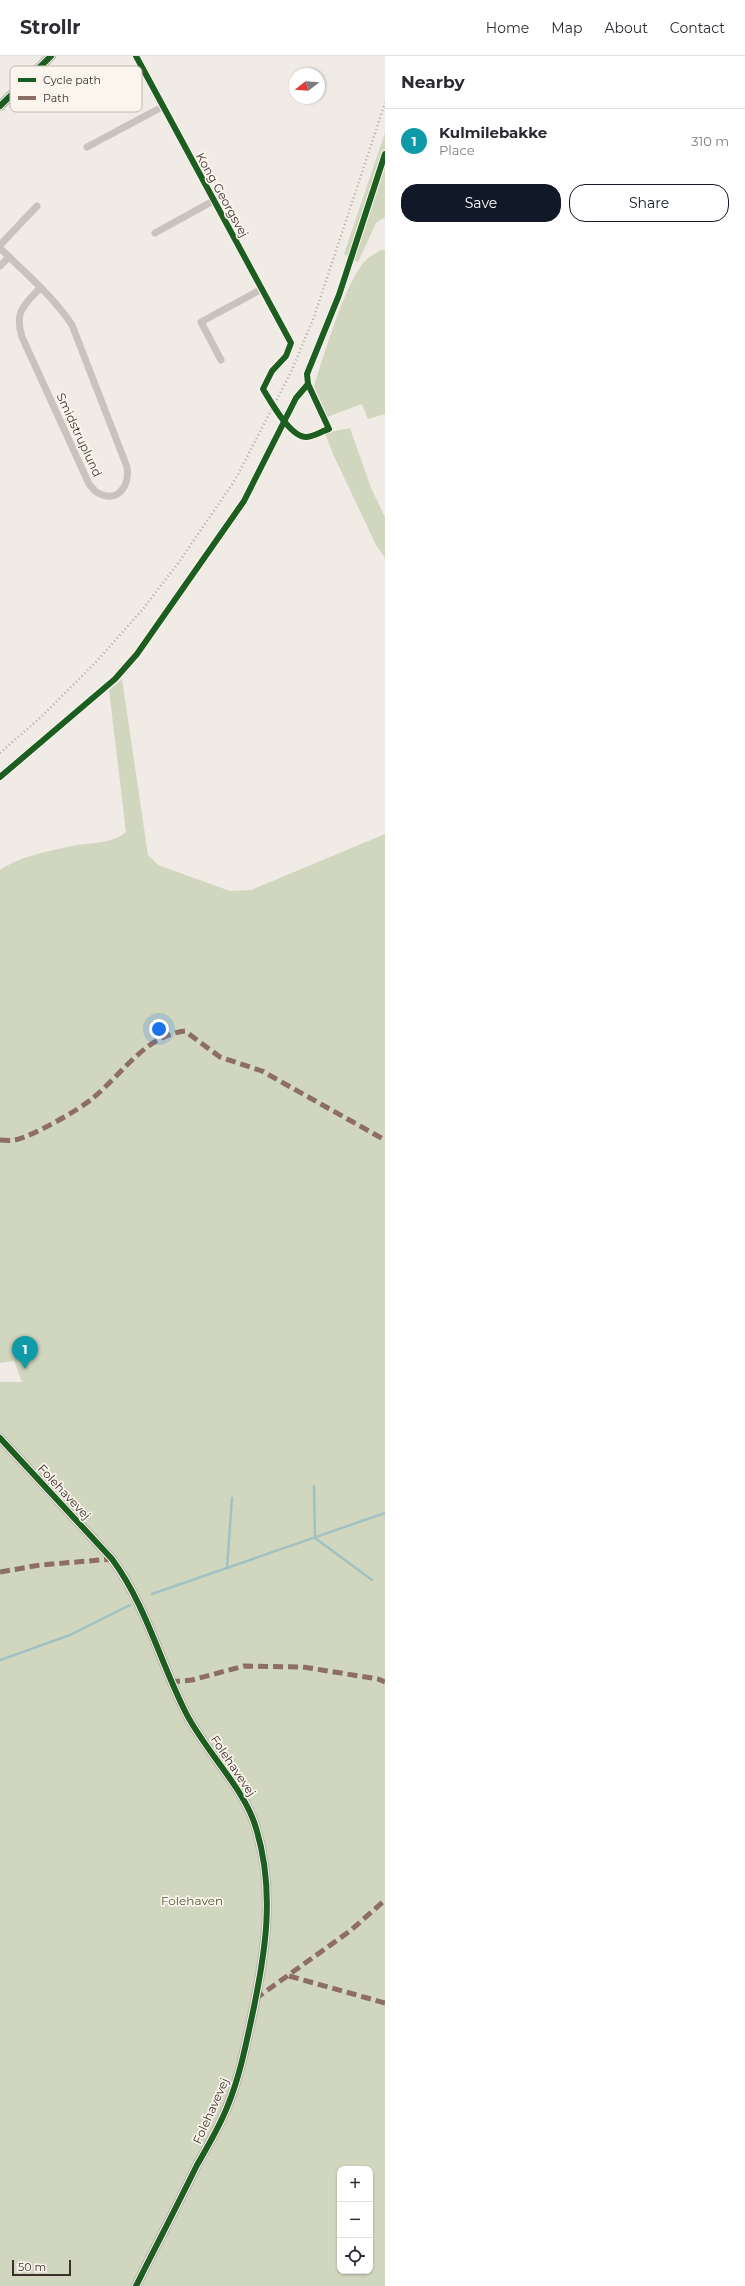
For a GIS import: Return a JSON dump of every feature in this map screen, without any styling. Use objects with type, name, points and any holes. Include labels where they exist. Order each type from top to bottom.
[{"type":"street","points":[[41,66],[51,56]]},
{"type":"street","name":"Kong Georgsvej","points":[[136,56],[141,66]]},
{"type":"street","name":"Kong Georgsvej","points":[[142,68],[291,343]]},
{"type":"street","points":[[0,106],[10,96]]},
{"type":"street","points":[[87,147],[162,107]]},
{"type":"street","name":"Kong Georgsvej","points":[[155,233],[213,201]]},
{"type":"street","points":[[0,245],[37,206]]},
{"type":"street","name":"Smidstruplund","points":[[0,248],[40,288],[72,325],[122,452],[129,478],[126,486],[119,493],[109,496],[98,494],[89,484],[22,337],[19,316],[23,306],[40,288]]},
{"type":"street","points":[[0,266],[9,257]]},
{"type":"street","points":[[221,360],[201,322],[262,289]]},
{"type":"street","name":"Folehavevej","points":[[0,1438],[112,1560],[126,1578],[141,1606],[170,1682],[187,1716],[206,1748],[244,1801],[256,1826],[264,1858],[268,1896],[266,1938],[240,2073],[228,2106],[136,2286]]},
{"type":"green space","points":[[385,133],[385,217],[376,223],[358,262],[344,254]]},
{"type":"green space","points":[[381,250],[385,250],[385,414],[368,419],[362,404],[327,417],[314,386],[336,318],[352,282],[368,258]]},
{"type":"green space","points":[[350,428],[371,488],[385,517],[385,558],[376,545],[333,454],[325,433]]},
{"type":"green space","name":"Folehaven","points":[[122,679],[148,855],[158,865],[230,891],[251,890],[385,834],[385,2286],[0,2286],[0,1382],[22,1382],[14,1361],[0,1363],[0,870],[7,865],[32,856],[75,845],[106,841],[126,832],[109,690]]},
{"type":"waterway","points":[[314,1486],[315,1538],[372,1580]]},
{"type":"waterway","points":[[227,1568],[232,1498]]},
{"type":"waterway","points":[[152,1594],[385,1513]]},
{"type":"waterway","points":[[0,1660],[70,1635],[130,1605]]},
{"type":"railway","points":[[0,753],[41,717],[96,662],[143,609],[179,562],[235,480],[291,372],[314,317],[385,103]]},
{"type":"marked path","points":[[0,1140],[23,1138],[67,1116],[93,1098],[146,1048],[171,1034],[185,1031],[220,1057],[262,1071],[385,1140]]},
{"type":"marked path","points":[[0,1572],[40,1565],[112,1559]]},
{"type":"marked path","points":[[170,1682],[192,1680],[244,1666],[303,1667],[378,1679],[385,1682]]},
{"type":"marked path","points":[[255,1999],[350,1931],[385,1900]]},
{"type":"marked path","points":[[289,1976],[385,2003]]},
{"type":"cycle path","points":[[41,66],[51,56]]},
{"type":"cycle path","points":[[136,56],[141,66]]},
{"type":"cycle path","points":[[142,67],[291,343],[286,356],[272,371],[263,389],[287,425],[300,435],[306,437],[329,429],[308,384]]},
{"type":"cycle path","points":[[0,106],[10,96]]},
{"type":"cycle path","points":[[0,777],[115,679],[137,654],[244,501],[296,398],[308,384],[307,374],[339,295],[385,154]]},
{"type":"cycle path","points":[[0,1438],[112,1559],[124,1577],[144,1614],[186,1713],[203,1742],[234,1784],[251,1813],[262,1852],[266,1876],[267,1900],[264,1949],[256,1997],[239,2074],[232,2095],[214,2136],[197,2165],[136,2286]]},
{"type":"place","name":"Kulmilebakke","points":[[25,1369]]}]
